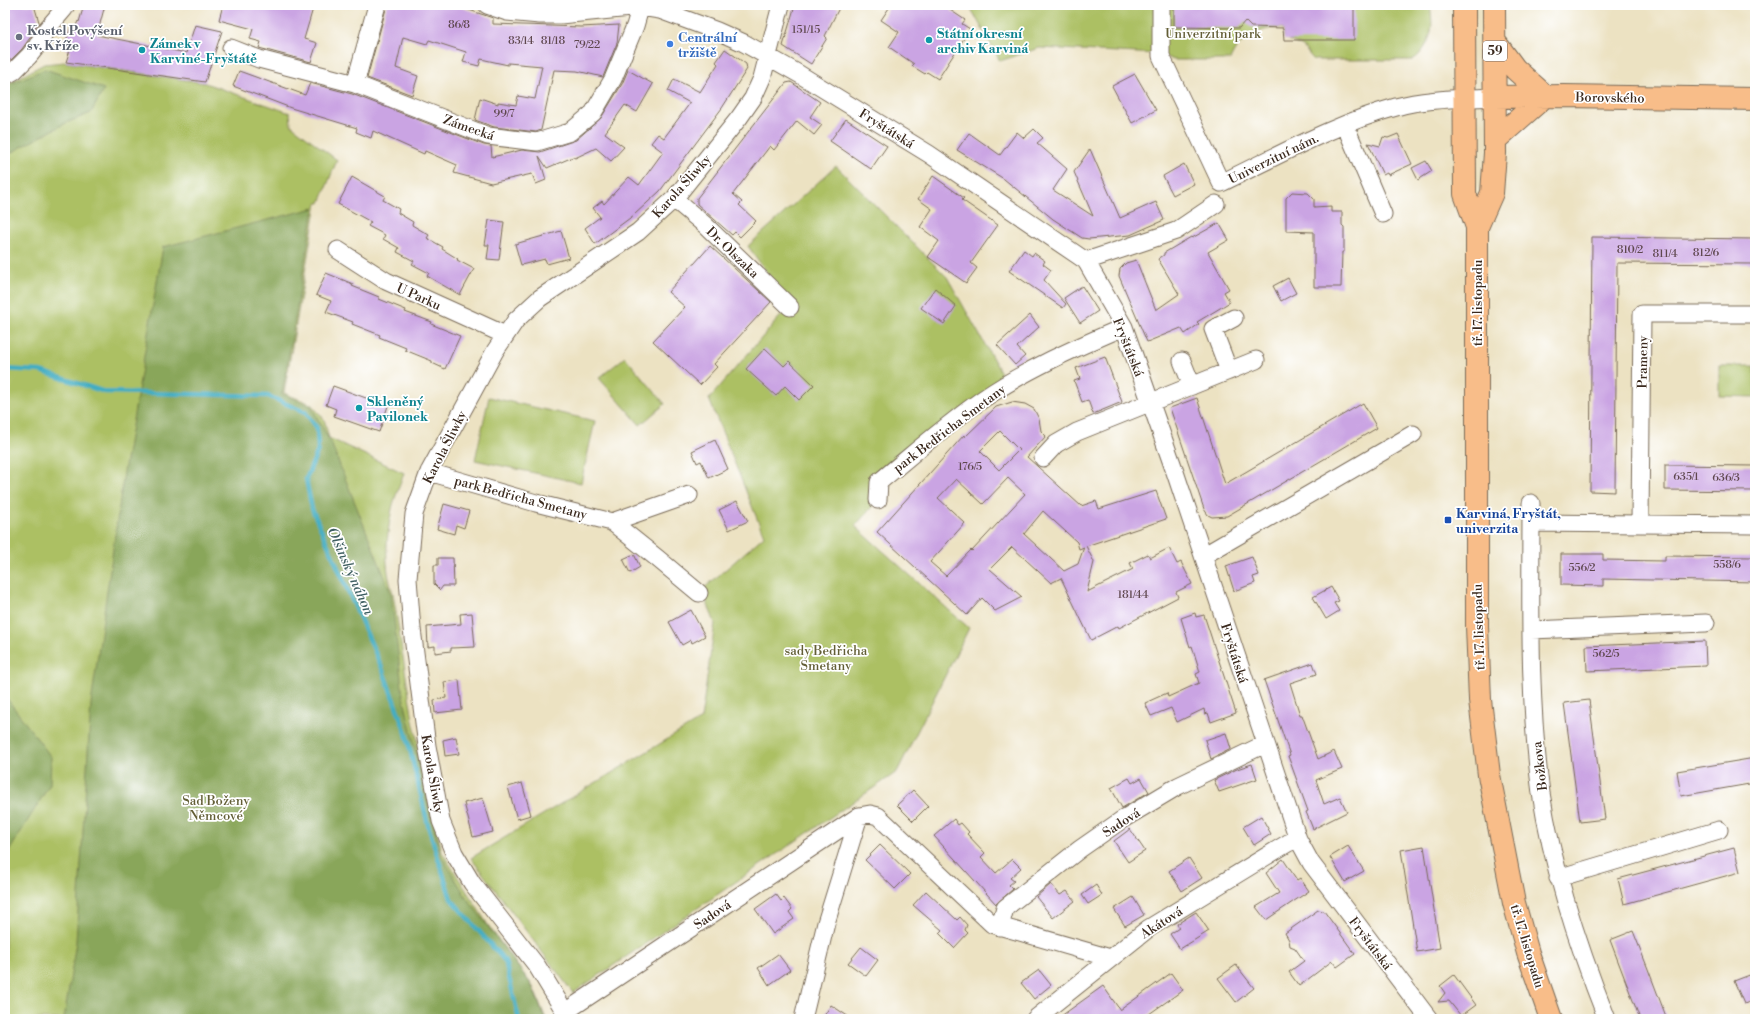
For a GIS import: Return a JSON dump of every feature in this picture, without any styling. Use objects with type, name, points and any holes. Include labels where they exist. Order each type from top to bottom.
[{"type":"main road","name":"tř. 17. listopadu","points":[[1464,5],[1464,194],[1476,227],[1477,626],[1480,700],[1489,775],[1514,903],[1528,953],[1551,1019]]},
{"type":"main road","name":"tř. 17. listopadu","points":[[1476,227],[1492,192],[1496,97],[1494,5]]},
{"type":"main road","points":[[1495,42],[1515,69],[1545,96],[1495,140]]},
{"type":"main road","name":"Borovského","points":[[1496,97],[1545,96],[1755,99]]},
{"type":"street","points":[[354,84],[377,5]]},
{"type":"street","name":"Fryštátská","points":[[487,5],[540,15],[560,15],[641,6],[660,10],[717,31],[744,43],[798,74],[929,154],[1086,261],[1124,327],[1298,839],[1311,863],[1429,1019]]},
{"type":"street","name":"Karola Śliwky","points":[[566,1016],[537,966],[472,883],[454,853],[442,821],[426,738],[412,629],[408,579],[414,514],[429,472],[505,335],[516,320],[540,298],[638,232],[674,199],[753,98],[762,78],[781,5]]},
{"type":"street","name":"Univerzitní nám.","points":[[1161,5],[1161,56],[1220,183],[1314,138],[1396,106],[1464,98]]},
{"type":"street","name":"Zámecká","points":[[231,48],[259,59],[354,84],[488,136],[537,142],[570,132],[593,113],[613,79],[635,26],[641,6]]},
{"type":"street","points":[[5,76],[29,56],[37,46],[46,30],[65,7]]},
{"type":"street","name":"Borovského","points":[[1464,98],[1496,97]]},
{"type":"street","points":[[1345,125],[1383,214]]},
{"type":"street","name":"Dr. Olszaka","points":[[674,199],[705,224],[790,307]]},
{"type":"street","points":[[1086,261],[1176,231],[1216,204]]},
{"type":"street","name":"U Parku","points":[[338,250],[386,282],[505,335]]},
{"type":"street","name":"Prameny","points":[[1640,524],[1642,314],[1755,314]]},
{"type":"street","points":[[1230,371],[1213,329],[1234,318]]},
{"type":"street","name":"park Bedřicha Smetany","points":[[878,500],[879,482],[983,399],[1016,378],[1068,351],[1124,327]]},
{"type":"street","points":[[1043,458],[1056,444],[1076,432],[1151,404],[1256,360]]},
{"type":"street","points":[[1182,361],[1192,386]]},
{"type":"street","points":[[1203,556],[1413,434]]},
{"type":"street","name":"park Bedřicha Smetany","points":[[429,472],[536,503],[612,522],[699,593]]},
{"type":"street","points":[[612,522],[688,495]]},
{"type":"street","name":"Božkova","points":[[1531,503],[1533,719],[1542,794],[1558,878],[1588,970],[1606,1019]]},
{"type":"street","points":[[1531,523],[1755,525]]},
{"type":"street","points":[[1531,630],[1706,623]]},
{"type":"street","name":"Sadová","points":[[1000,927],[1005,908],[1080,849],[1123,819],[1178,786],[1266,744]]},
{"type":"street","points":[[803,1019],[826,923],[859,816],[870,814],[878,816],[992,924],[1110,958]]},
{"type":"street","name":"Sadová","points":[[566,1016],[859,816]]},
{"type":"street","points":[[1558,878],[1719,830]]},
{"type":"street","name":"Akátová","points":[[1035,1019],[1148,928],[1288,843],[1298,839]]},
{"type":"green space","name":"Univerzitní park","points":[[969,5],[1430,5],[1432,25],[1427,44],[1419,55],[1412,60],[1314,60],[1303,47],[1284,38],[1283,28],[1274,28],[1266,29],[1251,35],[1239,46],[1230,60],[1174,60],[1158,54],[1039,48],[1000,61]]},
{"type":"green space","name":"Sad Boženy Němcové","points":[[65,62],[205,83],[290,113],[291,125],[337,160],[320,203],[317,203],[284,393],[311,404],[324,419],[329,438],[404,473],[392,509],[388,534],[388,574],[393,593],[413,721],[442,852],[488,925],[533,987],[546,1019],[5,1019],[5,85],[44,64]]},
{"type":"green space","points":[[45,69],[104,89],[91,113],[66,123],[5,156],[5,86]]},
{"type":"green space","name":"sady Bedřicha Smetany","points":[[836,166],[947,277],[1001,373],[983,399],[879,482],[878,500],[855,526],[969,628],[897,772],[573,993],[471,858],[701,719],[715,623],[702,590],[764,536],[709,399],[790,305],[748,246]]},
{"type":"green space","name":"Sad Boženy Němcové","points":[[314,208],[282,394],[311,406],[331,443],[391,593],[403,696],[441,855],[466,897],[531,984],[545,1019],[64,1019],[76,942],[91,704],[124,472],[163,247]]},
{"type":"green space","points":[[625,357],[665,404],[640,425],[599,378]]},
{"type":"green space","points":[[1719,366],[1755,366],[1755,397],[1719,396]]},
{"type":"green space","points":[[489,397],[595,421],[581,483],[475,460]]},
{"type":"green space","points":[[5,696],[51,757],[50,784],[5,858]]},
{"type":"building","name":"Kostel Povýšení sv. Kříže","points":[[5,5],[34,5],[39,22],[34,30],[31,29],[32,35],[22,49],[11,60],[5,60]]},
{"type":"building","points":[[84,5],[105,5],[97,35],[186,53],[195,25],[222,31],[205,82],[66,62],[70,50],[66,49],[68,41],[66,41],[71,26],[75,28],[78,21],[79,22]]},
{"type":"building","points":[[223,5],[314,5],[304,39],[317,43],[311,62],[259,48],[261,42],[250,39],[253,29],[219,20]]},
{"type":"building","points":[[387,5],[454,5],[493,18],[493,24],[581,27],[619,25],[617,43],[603,77],[577,71],[554,70],[541,130],[536,132],[494,127],[475,120],[480,98],[498,104],[498,102],[516,105],[518,96],[535,99],[542,66],[508,63],[508,65],[481,59],[479,66],[463,62],[466,52],[429,40],[427,44],[403,37],[396,68],[418,76],[412,95],[367,78]]},
{"type":"building","points":[[795,5],[832,5],[832,7],[839,8],[825,36],[827,38],[811,64],[783,46]]},
{"type":"building","name":"Státní okresní archiv Karviná","points":[[891,5],[953,5],[950,10],[965,20],[962,24],[970,29],[938,79],[927,72],[925,74],[912,66],[914,64],[889,47],[899,32],[881,20]]},
{"type":"building","points":[[1174,5],[1354,5],[1354,40],[1284,40],[1283,28],[1251,27],[1245,21],[1239,28],[1174,27]]},
{"type":"building","points":[[725,49],[746,64],[747,69],[722,108],[660,191],[634,215],[595,244],[585,228],[600,217],[593,208],[602,201],[604,204],[629,177],[639,185],[663,152],[651,143],[658,134],[664,138],[690,103],[668,91],[674,79],[700,92],[718,64],[716,62]]},
{"type":"building","points":[[628,70],[653,84],[637,112],[625,105],[605,133],[624,147],[611,161],[596,148],[575,158],[573,157],[547,168],[539,156],[546,180],[536,184],[532,174],[491,183],[454,173],[457,165],[425,151],[424,154],[373,131],[371,138],[356,132],[357,128],[291,108],[233,86],[239,71],[305,95],[310,83],[352,94],[484,145],[491,146],[492,157],[522,150],[540,152],[576,140],[601,118],[622,84]]},
{"type":"building","points":[[1135,74],[1156,110],[1132,123],[1112,86]]},
{"type":"building","points":[[791,82],[820,102],[810,117],[822,125],[814,135],[797,121],[774,150],[770,146],[733,194],[742,202],[739,205],[756,221],[740,237],[735,232],[732,235],[697,204],[697,198],[786,83]]},
{"type":"building","points":[[846,119],[887,146],[871,169],[830,141]]},
{"type":"building","points":[[1034,129],[1043,138],[1037,143],[1067,169],[1053,190],[1093,216],[1074,172],[1090,149],[1120,218],[1156,202],[1164,220],[1130,235],[1089,239],[1082,238],[1053,219],[1004,179],[957,150],[969,133],[1000,155],[1017,132],[1024,138]]},
{"type":"building","points":[[1398,134],[1412,164],[1388,175],[1387,173],[1383,175],[1368,143],[1380,146],[1383,137],[1388,138]]},
{"type":"building","points":[[1426,161],[1432,171],[1418,180],[1412,168]]},
{"type":"building","points":[[1184,164],[1194,184],[1173,195],[1163,176]]},
{"type":"building","points":[[933,176],[964,198],[962,200],[998,225],[971,263],[977,268],[966,283],[928,257],[939,241],[920,227],[932,209],[918,199]]},
{"type":"building","points":[[352,177],[385,196],[383,200],[399,209],[398,213],[413,222],[412,225],[429,235],[427,238],[443,247],[442,249],[458,259],[457,260],[474,269],[460,295],[427,276],[429,273],[412,264],[414,261],[397,252],[399,248],[383,239],[385,235],[368,226],[371,222],[338,204]]},
{"type":"building","points":[[1292,192],[1308,193],[1314,199],[1314,207],[1331,206],[1331,212],[1342,212],[1342,225],[1344,227],[1344,252],[1342,252],[1341,287],[1314,287],[1314,232],[1286,231],[1286,198]]},
{"type":"building","points":[[489,220],[504,222],[499,260],[487,259],[489,245],[485,245]]},
{"type":"building","points":[[1219,223],[1229,240],[1208,252],[1229,289],[1224,292],[1230,302],[1197,322],[1199,324],[1185,334],[1181,328],[1147,342],[1119,276],[1120,269],[1126,263],[1136,260],[1156,310],[1179,294],[1158,259],[1164,255],[1164,253],[1191,237],[1192,238]]},
{"type":"building","points":[[561,231],[569,258],[547,264],[545,259],[521,265],[515,244]]},
{"type":"building","points":[[1592,237],[1755,239],[1755,264],[1617,263],[1615,492],[1590,491]]},
{"type":"building","points":[[710,246],[771,302],[714,364],[717,367],[700,385],[653,341],[685,307],[668,292]]},
{"type":"building","points":[[1024,250],[1032,256],[1034,253],[1045,261],[1043,264],[1051,270],[1044,280],[1066,304],[1063,308],[1009,271]]},
{"type":"building","points":[[326,273],[353,284],[352,286],[379,297],[379,299],[406,310],[405,312],[432,322],[431,324],[460,336],[445,369],[432,363],[432,361],[405,350],[406,348],[379,337],[380,335],[352,324],[353,322],[326,312],[331,301],[316,295]]},
{"type":"building","points":[[1288,278],[1296,293],[1281,301],[1273,286]]},
{"type":"building","points":[[1082,286],[1098,311],[1080,323],[1064,298]]},
{"type":"building","points":[[935,288],[956,306],[944,324],[921,308]]},
{"type":"building","points":[[1030,315],[1039,327],[1017,347],[1025,356],[1015,365],[997,345]]},
{"type":"building","points":[[765,348],[784,366],[789,361],[814,385],[799,400],[785,386],[776,396],[746,369]]},
{"type":"building","points":[[1105,357],[1122,402],[1093,414],[1088,400],[1082,402],[1074,381],[1080,379],[1076,368]]},
{"type":"building","name":"Skleněný Pavilonek","points":[[333,386],[388,406],[379,432],[334,416],[336,409],[326,405]]},
{"type":"building","points":[[1197,398],[1225,484],[1363,403],[1377,428],[1227,516],[1212,517],[1208,515],[1204,509],[1170,408]]},
{"type":"building","points":[[1012,402],[1025,404],[1034,409],[1039,419],[1041,431],[1046,436],[1027,457],[1081,506],[1096,501],[1099,509],[1156,491],[1166,519],[1086,546],[1094,562],[1087,592],[1133,569],[1130,563],[1148,554],[1150,558],[1169,548],[1177,564],[1181,562],[1192,584],[1176,592],[1178,597],[1119,628],[1118,626],[1091,640],[1061,578],[1051,583],[1012,547],[990,569],[1022,597],[995,611],[982,598],[967,615],[877,532],[964,435],[965,437],[996,407]],"holes":[[[1000,431],[1019,450],[999,470],[980,451]],[[1008,478],[1025,494],[972,551],[971,550],[946,576],[930,562],[965,523],[938,498],[956,479],[983,504]],[[1043,511],[1077,542],[1079,549],[1084,547],[1078,564],[1064,571],[1024,534]]]},
{"type":"building","points":[[715,440],[728,469],[709,478],[701,461],[697,463],[692,451]]},
{"type":"building","points":[[1665,465],[1755,466],[1755,491],[1665,490]]},
{"type":"building","points":[[737,501],[748,521],[729,530],[719,510]]},
{"type":"building","points":[[444,504],[469,511],[464,528],[456,525],[454,534],[437,529]]},
{"type":"building","points":[[634,554],[640,567],[630,573],[623,559]]},
{"type":"building","points":[[1561,554],[1603,554],[1603,560],[1665,561],[1665,556],[1755,557],[1755,582],[1603,579],[1603,586],[1561,585]]},
{"type":"building","points":[[1252,557],[1259,575],[1253,577],[1255,583],[1234,591],[1226,566]]},
{"type":"building","points":[[438,558],[453,558],[454,586],[443,586],[440,590],[434,584],[434,565],[438,565]]},
{"type":"building","points":[[1331,587],[1339,601],[1334,603],[1339,611],[1326,619],[1313,597]]},
{"type":"building","points":[[691,610],[705,636],[692,643],[691,640],[682,645],[669,622]]},
{"type":"building","points":[[472,613],[475,647],[451,648],[451,651],[435,653],[435,646],[428,647],[427,627],[461,624],[460,614]]},
{"type":"building","points":[[1195,613],[1196,617],[1204,615],[1236,713],[1211,722],[1208,713],[1205,714],[1204,709],[1177,722],[1171,708],[1151,716],[1145,703],[1167,693],[1168,697],[1199,683],[1196,674],[1200,672],[1181,618]]},
{"type":"building","points":[[1705,641],[1706,666],[1587,671],[1586,646]]},
{"type":"building","points":[[1313,663],[1317,674],[1290,683],[1300,715],[1302,715],[1318,759],[1334,751],[1342,769],[1316,780],[1324,804],[1340,797],[1347,812],[1313,829],[1306,812],[1308,811],[1288,756],[1290,755],[1264,680]]},
{"type":"building","points":[[459,680],[462,710],[435,713],[434,700],[446,698],[444,682]]},
{"type":"building","points":[[1589,700],[1605,819],[1580,822],[1564,703]]},
{"type":"building","points":[[1226,733],[1231,749],[1211,759],[1205,740]]},
{"type":"building","points":[[456,737],[459,754],[445,756],[443,740]]},
{"type":"building","points":[[1755,758],[1755,783],[1681,796],[1677,771]]},
{"type":"building","points":[[1252,764],[1257,779],[1219,792],[1214,780],[1237,769]]},
{"type":"building","points":[[1129,778],[1132,783],[1141,778],[1149,792],[1122,808],[1111,788]]},
{"type":"building","points":[[522,783],[531,815],[517,819],[508,787]]},
{"type":"building","points":[[913,790],[928,806],[913,821],[897,805]]},
{"type":"building","points":[[483,798],[493,832],[473,837],[464,803]]},
{"type":"building","points":[[1261,816],[1271,834],[1254,845],[1243,827]]},
{"type":"building","points":[[954,819],[958,825],[961,823],[969,832],[967,834],[985,853],[981,857],[996,873],[1012,859],[1021,868],[1010,878],[1014,881],[1009,885],[1013,889],[996,904],[934,836]]},
{"type":"building","points":[[1130,829],[1145,851],[1128,862],[1114,841]]},
{"type":"building","points":[[880,845],[910,874],[895,889],[865,860]]},
{"type":"building","points":[[1348,846],[1364,871],[1345,882],[1330,857]]},
{"type":"building","points":[[1424,846],[1440,948],[1417,952],[1401,850]]},
{"type":"building","points":[[1734,848],[1740,872],[1624,904],[1618,879]]},
{"type":"building","points":[[1189,858],[1202,878],[1182,891],[1169,871]]},
{"type":"building","points":[[1283,859],[1297,880],[1300,878],[1309,891],[1266,920],[1256,907],[1279,893],[1266,873]]},
{"type":"building","points":[[1051,884],[1060,895],[1067,891],[1075,901],[1053,918],[1036,897]]},
{"type":"building","points":[[1096,885],[1102,895],[1088,904],[1082,895]]},
{"type":"building","points":[[926,891],[957,920],[960,917],[967,925],[965,930],[968,933],[954,948],[939,933],[942,930],[913,905]]},
{"type":"building","points":[[776,894],[781,901],[784,898],[792,909],[789,912],[794,919],[773,934],[755,909]]},
{"type":"building","points":[[1133,897],[1144,915],[1125,926],[1114,909]]},
{"type":"building","points":[[1318,910],[1324,911],[1355,954],[1337,967],[1332,961],[1299,986],[1289,972],[1304,961],[1295,948],[1290,946],[1289,940],[1285,933]]},
{"type":"building","points":[[1196,912],[1209,931],[1180,949],[1170,934],[1179,928],[1177,924]]},
{"type":"building","points":[[1633,931],[1667,1019],[1640,1019],[1610,940]]},
{"type":"building","points":[[861,947],[878,960],[866,976],[848,963]]},
{"type":"building","points":[[778,954],[790,970],[769,985],[758,968]]},
{"type":"building","points":[[1236,965],[1254,988],[1236,1002],[1218,978]]},
{"type":"building","points":[[1039,970],[1051,985],[1034,999],[1021,983]]},
{"type":"building","points":[[1171,973],[1183,990],[1142,1019],[1057,1019],[1103,986],[1120,1010]]},
{"type":"building","points":[[1755,973],[1755,1000],[1744,1004],[1734,981]]},
{"type":"building","points":[[1454,975],[1476,1005],[1461,1016],[1449,1001],[1438,1002],[1445,993],[1440,986]]},
{"type":"building","points":[[831,1005],[852,1019],[822,1019]]},
{"type":"waterway","name":"Olšinský náhon","points":[[5,369],[40,371],[105,392],[268,396],[305,412],[317,428],[318,450],[306,479],[312,509],[382,668],[406,733],[429,829],[451,899],[505,961],[519,1019]]},
{"type":"place","name":"Kostel Povýšení sv. Kříže","points":[[19,37]]},
{"type":"place","name":"Státní okresní archiv Karviná","points":[[929,40]]},
{"type":"place","name":"Centrální tržiště","points":[[670,44]]},
{"type":"place","name":"Zámek v Karviné-Fryštátě","points":[[142,50]]},
{"type":"place","name":"Skleněný Pavilonek","points":[[359,408]]},
{"type":"place","name":"Karviná, Fryštát, univerzita","points":[[1448,520]]}]
